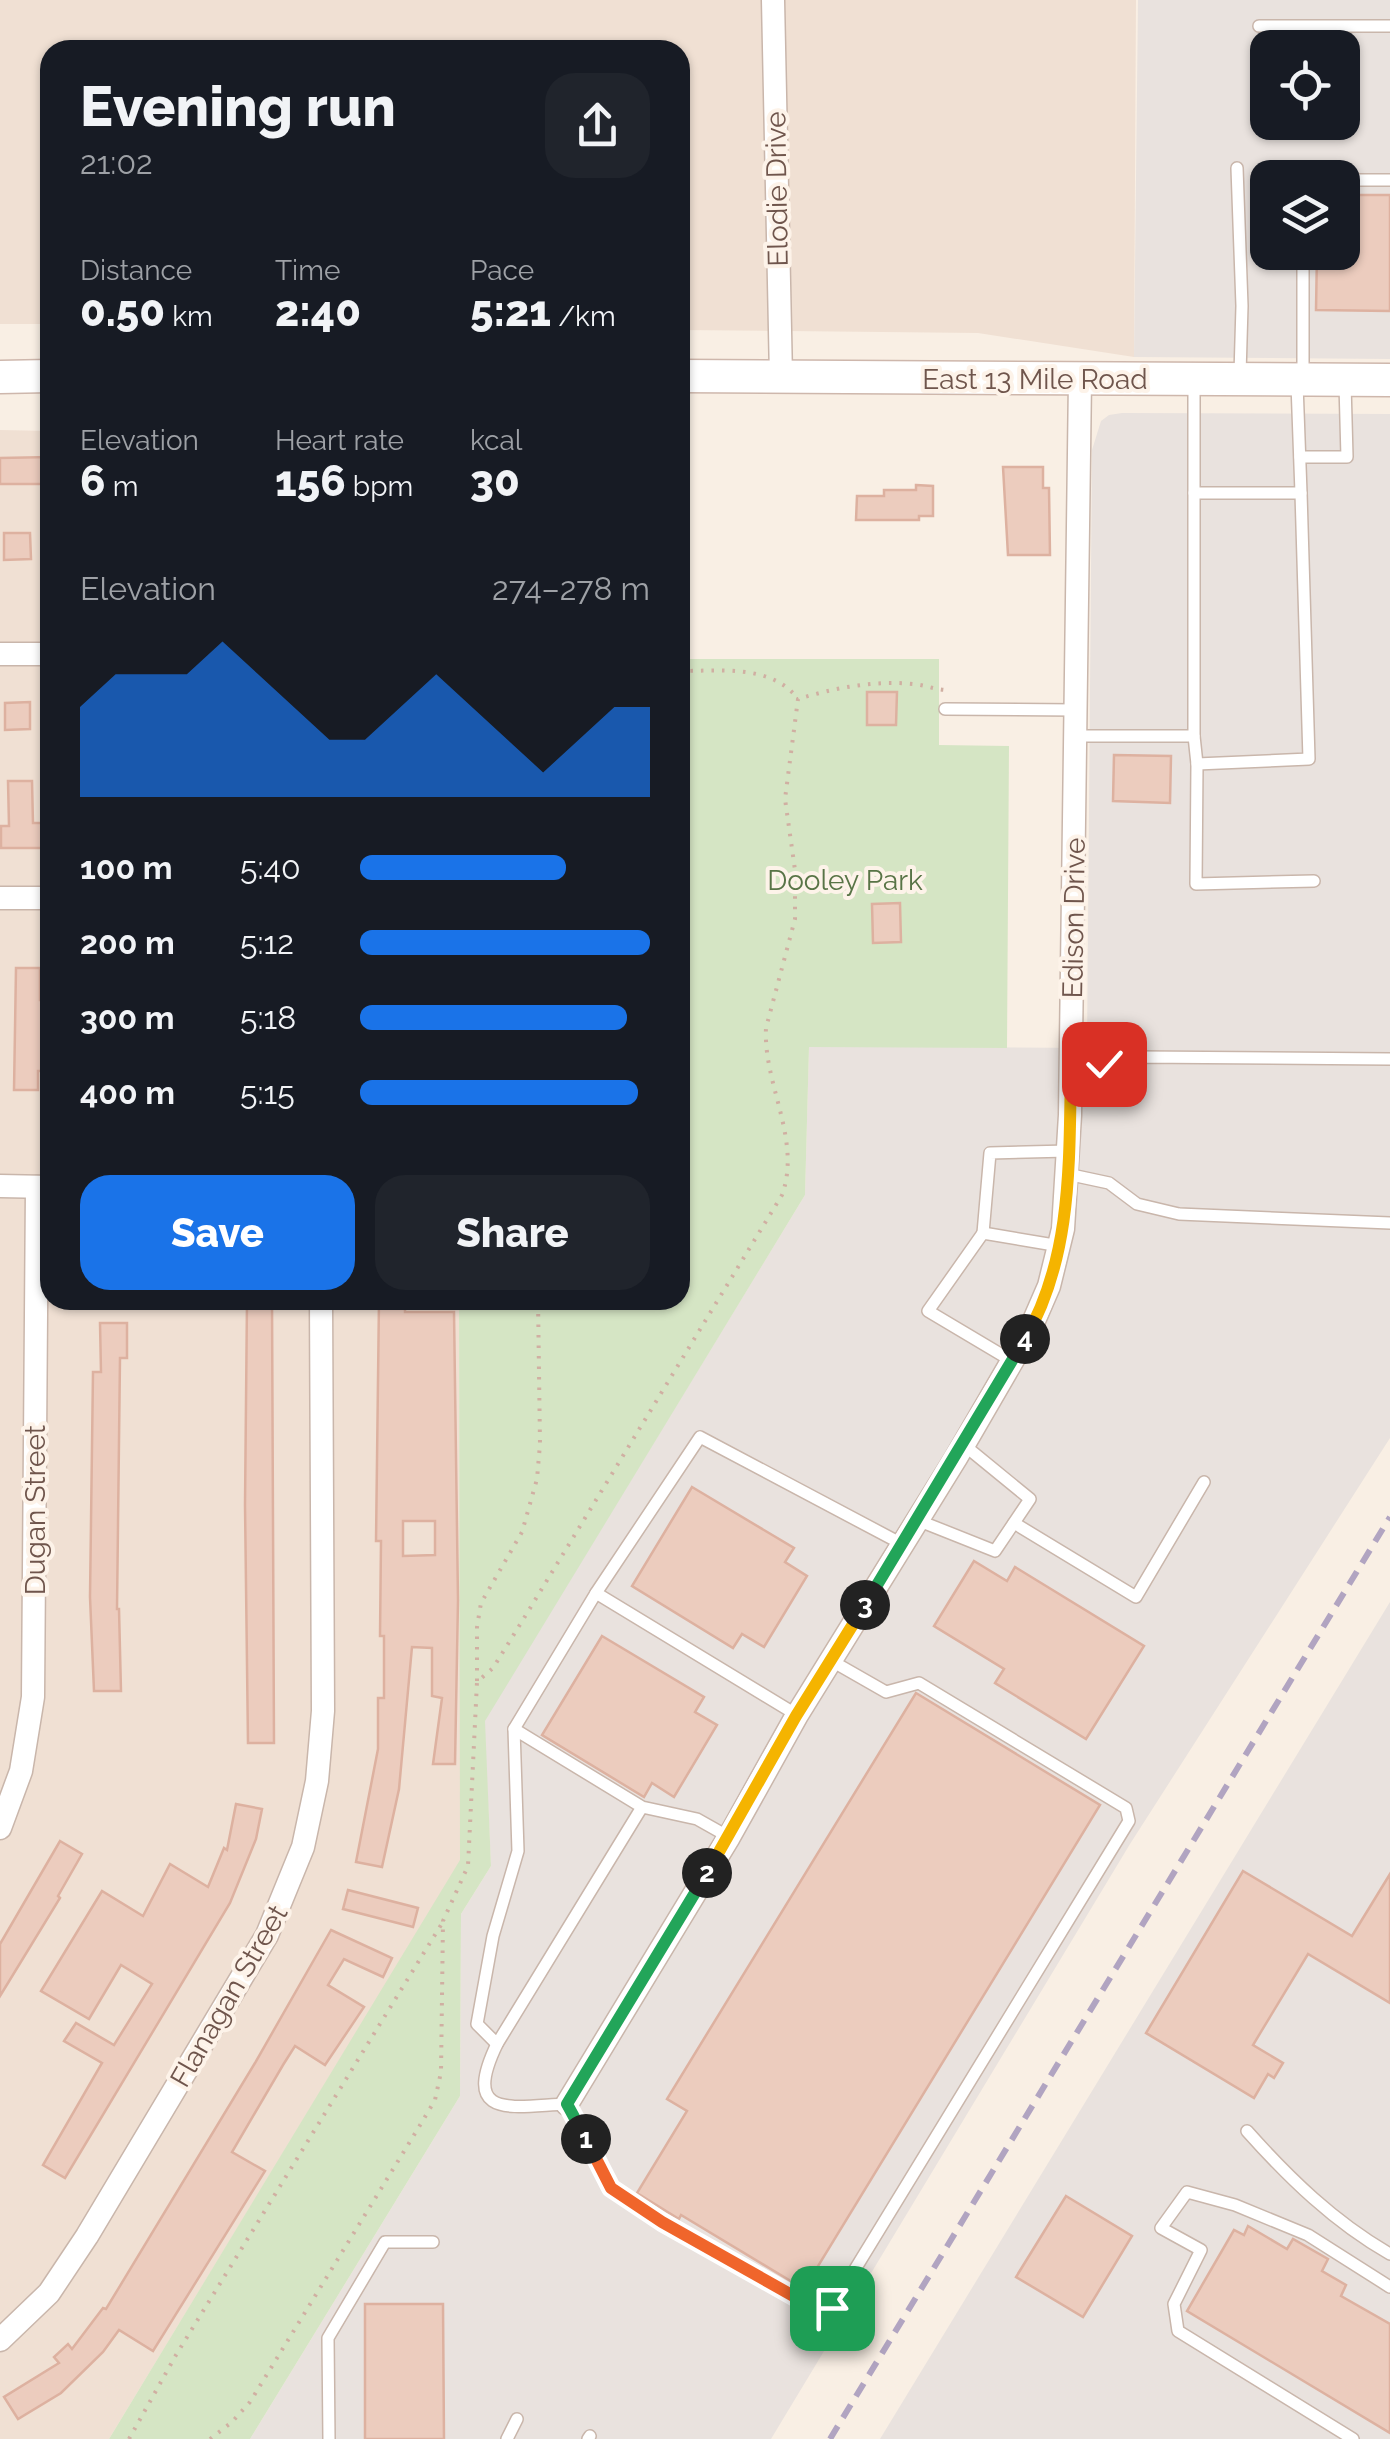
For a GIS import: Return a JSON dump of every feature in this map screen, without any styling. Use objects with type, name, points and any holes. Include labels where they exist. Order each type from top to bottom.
[{"type":"main road","points":[[0,376],[40,376]]},
{"type":"main road","name":"East 13 Mile Road","points":[[690,376],[1390,380]]},
{"type":"street","name":"Elodie Drive","points":[[773,0],[781,378]]},
{"type":"street","name":"Edison Drive","points":[[567,2104],[1012,1361],[1049,1286],[1060,1246],[1068,1162],[1078,736],[1080,379]]},
{"type":"street","points":[[0,654],[40,654]]},
{"type":"street","points":[[0,898],[40,898]]},
{"type":"street","points":[[0,1186],[40,1187]]},
{"type":"street","name":"Dugan Street","points":[[0,1828],[21,1771],[33,1698],[41,1310]]},
{"type":"street","name":"Flanagan Street","points":[[0,2340],[49,2293],[88,2236],[268,1935],[303,1847],[317,1781],[322,1710],[321,1310]]},
{"type":"lane","points":[[1259,26],[1390,26]]},
{"type":"lane","points":[[1237,168],[1242,306],[1240,380]]},
{"type":"lane","points":[[1360,180],[1390,180]]},
{"type":"lane","points":[[1198,764],[1310,758],[1300,457],[1303,270]]},
{"type":"lane","points":[[1194,380],[1196,884],[1314,881]]},
{"type":"lane","points":[[1300,457],[1347,457],[1345,380]]},
{"type":"lane","points":[[1194,493],[1301,493]]},
{"type":"lane","points":[[945,709],[1078,710]]},
{"type":"lane","points":[[1078,736],[1194,736]]},
{"type":"lane","points":[[1071,1067],[1140,1057],[1390,1060]]},
{"type":"lane","points":[[1012,1361],[928,1312],[983,1233],[990,1152],[1068,1162],[1109,1182],[1137,1204],[1180,1214],[1390,1223]]},
{"type":"lane","points":[[983,1233],[1060,1246]]},
{"type":"lane","points":[[497,2044],[478,2024],[493,1936],[518,1851],[514,1729],[596,1593],[700,1437],[902,1544]]},
{"type":"lane","points":[[917,1520],[994,1551],[1030,1499],[963,1444]]},
{"type":"lane","points":[[1014,1523],[1136,1597],[1204,1482]]},
{"type":"lane","points":[[596,1593],[796,1716]]},
{"type":"lane","points":[[642,1807],[497,2044],[484,2072],[488,2098],[498,2106],[567,2104],[611,2188],[662,2222],[820,2311],[832,2308],[1129,1821],[1126,1808],[919,1683],[886,1692],[830,1660]]},
{"type":"lane","points":[[514,1729],[642,1807],[697,1819],[729,1837]]},
{"type":"lane","points":[[1247,2131],[1292,2181],[1360,2237],[1390,2254]]},
{"type":"lane","points":[[1353,2439],[1178,2330],[1174,2304],[1201,2250],[1161,2228],[1187,2192],[1236,2205],[1308,2236],[1390,2286]]},
{"type":"lane","points":[[328,2439],[328,2338],[384,2242],[433,2242]]},
{"type":"lane","points":[[507,2439],[516,2419]]},
{"type":"path","points":[[477,1682],[493,1668],[521,1623],[788,1180],[788,1148],[768,1066],[766,1028],[795,919],[795,870],[785,798],[798,698],[787,684],[763,675],[690,671]]},
{"type":"path","points":[[798,698],[872,684],[915,684],[945,690],[945,709]]},
{"type":"path","points":[[129,2439],[176,2355],[443,1921],[468,1866],[477,1627],[481,1603],[522,1532],[537,1479],[538,1310]]},
{"type":"path","points":[[210,2439],[250,2402],[435,2100],[441,2072],[443,1921]]},
{"type":"shaded area","points":[[0,0],[1136,0],[1134,357],[978,333],[690,330],[690,40],[40,40],[40,324],[0,324]]},
{"type":"shaded area","points":[[1138,0],[1390,0],[1390,359],[1134,357]]},
{"type":"shaded area","points":[[1122,413],[1390,414],[1390,1438],[1130,1844],[771,2439],[250,2439],[460,2096],[461,1914],[491,1866],[484,1721],[805,1195],[809,1046],[1087,1048],[1092,450],[1101,421]]},
{"type":"shaded area","points":[[0,430],[40,431],[40,1310],[459,1310],[461,1860],[109,2439],[0,2439]]},
{"type":"shaded area","points":[[1390,1602],[1390,2439],[880,2439],[1290,1766]]},
{"type":"green space","name":"Dooley Park","points":[[690,659],[939,659],[939,745],[1009,746],[1007,1048],[809,1047],[805,1195],[485,1721],[491,1866],[461,1914],[460,2096],[250,2439],[109,2439],[460,1860],[459,1310],[690,1310]]},
{"type":"building","points":[[1360,195],[1390,195],[1390,311],[1316,310],[1317,270],[1360,270]]},
{"type":"building","points":[[40,457],[40,484],[0,484],[0,458]]},
{"type":"building","points":[[1003,467],[1043,467],[1043,488],[1049,488],[1050,555],[1008,555]]},
{"type":"building","points":[[916,485],[933,486],[933,516],[919,516],[919,520],[856,520],[857,496],[884,496],[884,490],[916,490]]},
{"type":"building","points":[[4,533],[30,533],[31,559],[4,560]]},
{"type":"building","points":[[867,692],[897,692],[896,725],[867,725]]},
{"type":"building","points":[[30,702],[30,729],[5,730],[5,703]]},
{"type":"building","points":[[1114,755],[1171,756],[1170,803],[1113,801]]},
{"type":"building","points":[[8,781],[32,781],[33,823],[40,823],[40,848],[1,848],[1,826],[9,826]]},
{"type":"building","points":[[900,903],[901,942],[873,943],[872,904]]},
{"type":"building","points":[[16,968],[40,968],[38,1090],[14,1090]]},
{"type":"building","points":[[247,1310],[272,1310],[274,1743],[248,1743]]},
{"type":"building","points":[[379,1310],[454,1312],[458,1600],[455,1764],[433,1764],[442,1698],[432,1696],[432,1648],[412,1647],[399,1789],[382,1867],[356,1862],[378,1749],[378,1698],[384,1698],[381,1541],[376,1541]],"holes":[[[403,1521],[435,1521],[435,1555],[403,1556]]]},
{"type":"building","points":[[100,1323],[127,1323],[127,1358],[120,1358],[117,1609],[121,1691],[94,1691],[90,1597],[93,1372],[101,1372]]},
{"type":"building","points":[[692,1487],[794,1548],[785,1562],[807,1576],[764,1647],[742,1634],[733,1648],[632,1586]]},
{"type":"building","points":[[974,1561],[1007,1581],[1015,1567],[1144,1646],[1086,1739],[995,1683],[1004,1669],[934,1626]]},
{"type":"building","points":[[602,1636],[704,1697],[695,1712],[717,1725],[674,1797],[652,1783],[644,1797],[542,1735]]},
{"type":"building","points":[[916,1693],[1100,1805],[804,2289],[637,2193],[687,2111],[667,2099]]},
{"type":"building","points":[[236,1804],[262,1809],[256,1839],[230,1903],[65,2178],[43,2165],[102,2063],[64,2041],[76,2023],[114,2045],[152,1984],[121,1965],[89,2019],[41,1991],[102,1891],[143,1916],[170,1864],[208,1887],[224,1848],[227,1850]]},
{"type":"building","points":[[60,1841],[82,1854],[0,1996],[0,1944]]},
{"type":"building","points":[[1243,1871],[1352,1936],[1390,1874],[1390,2003],[1308,1954],[1253,2045],[1283,2063],[1274,2078],[1268,2074],[1254,2098],[1146,2033]]},
{"type":"building","points":[[348,1890],[418,1908],[413,1927],[343,1909]]},
{"type":"building","points":[[331,1930],[392,1958],[383,1977],[344,1959],[328,1985],[364,2007],[325,2065],[295,2046],[283,2065],[232,2152],[265,2171],[153,2351],[119,2330],[103,2352],[61,2393],[18,2419],[4,2397],[59,2363],[54,2357],[68,2344],[72,2349],[106,2309]]},
{"type":"building","points":[[1066,2196],[1132,2236],[1083,2317],[1016,2277]]},
{"type":"building","points":[[1248,2226],[1287,2249],[1293,2239],[1328,2259],[1322,2271],[1346,2285],[1341,2296],[1390,2324],[1390,2433],[1187,2311],[1234,2230],[1244,2235]]},
{"type":"building","points":[[365,2304],[443,2304],[444,2439],[365,2439]]},
{"type":"railway","points":[[830,2439],[1390,1517]]},
{"type":"route","points":[[832,2308],[820,2311],[662,2222],[611,2188],[567,2104],[1029,1332],[1049,1286],[1063,1229],[1071,1067],[1104,1064]]}]
